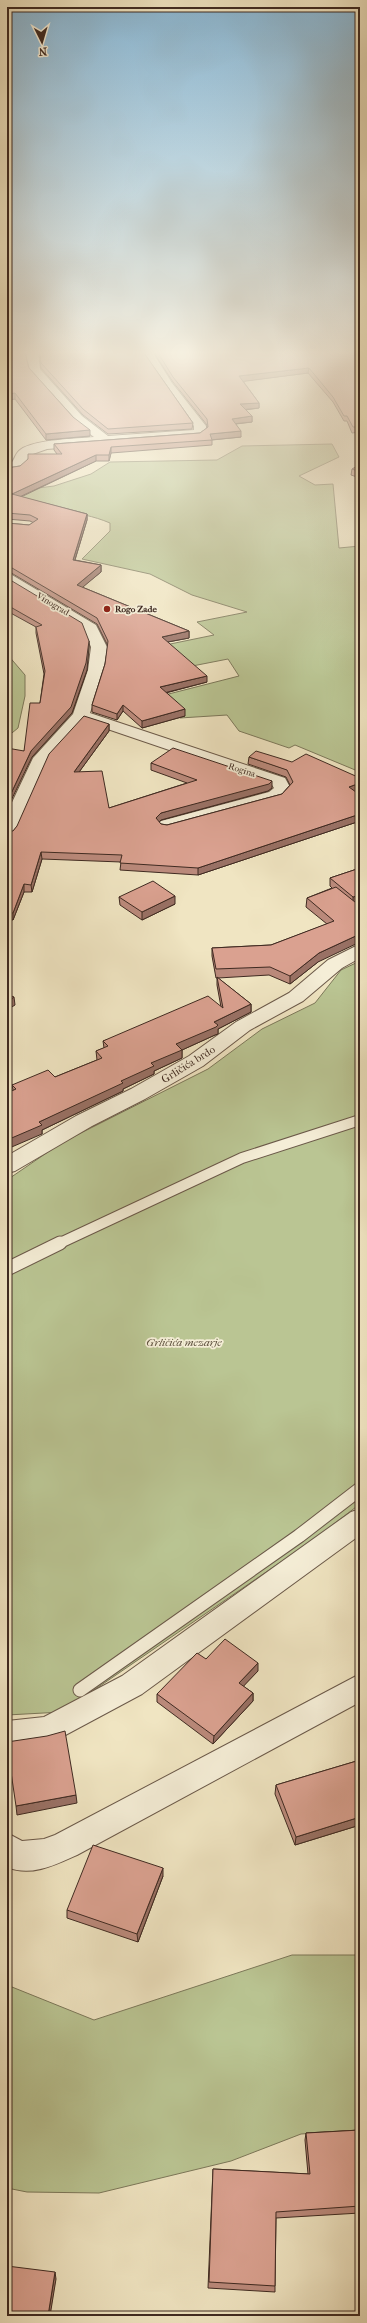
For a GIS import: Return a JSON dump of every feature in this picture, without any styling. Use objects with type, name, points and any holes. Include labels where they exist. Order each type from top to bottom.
[{"type":"street","points":[[7,470],[16,467],[19,461]]},
{"type":"street","name":"Vinograd","points":[[7,576],[89,625],[99,647],[96,670],[81,715]]},
{"type":"street","points":[[7,832],[41,758],[81,715]]},
{"type":"street","name":"Rogina","points":[[81,715],[279,782],[284,789],[275,796],[213,811],[167,825]]},
{"type":"street","name":"Grličića brdo","points":[[7,1166],[84,1121],[138,1094],[196,1061],[243,1026],[296,998],[335,964],[360,950]]},
{"type":"street","points":[[7,1734],[48,1730],[132,1685],[360,1520]]},
{"type":"street","points":[[7,1848],[17,1856],[45,1854],[66,1845],[360,1687]]},
{"type":"lane","points":[[7,1269],[98,1224],[242,1158],[360,1120]]},
{"type":"lane","points":[[80,1690],[299,1536],[360,1489]]},
{"type":"green space","points":[[330,461],[299,476],[315,485],[333,484],[339,548],[360,546],[360,772],[295,745],[289,748],[239,731],[227,715],[180,718],[153,698],[239,676],[228,659],[177,669],[141,650],[214,635],[197,622],[247,612],[192,595],[150,574],[82,559],[110,531],[110,523],[98,518],[72,513],[7,508],[7,492],[54,486],[91,474],[110,462]]},
{"type":"green space","points":[[7,654],[25,675],[25,696],[18,728],[7,737]]},
{"type":"green space","name":"Grličića mezarje","points":[[360,961],[360,1504],[310,1542],[62,1712],[7,1715],[7,1180],[61,1143],[208,1069],[262,1029],[315,1003],[341,970]]},
{"type":"green space","points":[[292,1955],[360,1955],[360,2130],[301,2134],[231,2161],[99,2193],[27,2192],[7,2188],[7,1985],[94,2020]]},
{"type":"building","points":[[25,461],[82,461],[12,494],[87,514],[73,560],[101,565],[77,585],[189,631],[162,637],[207,676],[160,687],[185,709],[142,721],[123,705],[117,714],[92,705],[105,664],[108,641],[97,618],[7,565],[7,523],[29,525],[38,519],[30,515],[7,513],[7,468],[20,466]]},
{"type":"building","points":[[360,465],[360,472],[352,469]]},
{"type":"building","points":[[7,578],[82,623],[89,641],[86,663],[71,707],[31,751],[7,802],[7,748],[24,751],[30,703],[40,703],[45,671],[36,627],[42,625],[7,605]]},
{"type":"building","points":[[84,716],[109,724],[74,772],[102,771],[109,808],[197,780],[151,763],[173,748],[272,781],[269,784],[161,813],[156,818],[161,824],[167,825],[282,794],[293,782],[287,770],[249,757],[256,751],[292,762],[306,754],[360,778],[360,783],[349,787],[360,795],[360,814],[198,868],[120,863],[122,855],[41,852],[31,885],[24,884],[13,913],[8,913],[7,915],[7,831],[13,831],[17,826],[49,754]]},
{"type":"building","points":[[360,868],[360,895],[353,897],[330,878]]},
{"type":"building","points":[[153,881],[175,896],[142,912],[119,897]]},
{"type":"building","points":[[336,887],[360,906],[360,934],[319,953],[290,976],[270,967],[216,969],[212,948],[271,945],[334,921],[307,898]]},
{"type":"building","points":[[217,977],[251,1004],[214,1022],[218,1025],[216,1027],[176,1044],[182,1050],[151,1063],[154,1066],[121,1081],[123,1083],[39,1122],[42,1125],[7,1140],[7,1093],[16,1089],[12,1085],[48,1070],[55,1077],[102,1058],[96,1051],[108,1046],[103,1041],[208,996],[223,1008]]},
{"type":"building","points":[[7,994],[14,997],[7,1002]]},
{"type":"building","points":[[225,1639],[258,1663],[239,1683],[253,1693],[214,1736],[157,1694],[197,1653],[206,1659]]},
{"type":"building","points":[[65,1731],[76,1795],[16,1806],[7,1742],[47,1736]]},
{"type":"building","points":[[360,1760],[360,1817],[296,1837],[276,1785]]},
{"type":"building","points":[[93,1845],[163,1868],[137,1934],[67,1910]]},
{"type":"building","points":[[360,2130],[360,2206],[276,2212],[275,2286],[209,2282],[213,2169],[310,2174],[306,2133]]},
{"type":"building","points":[[7,2266],[55,2272],[48,2316],[7,2316]]},
{"type":"place","name":"Rogo Zade","points":[[107,609]]}]
